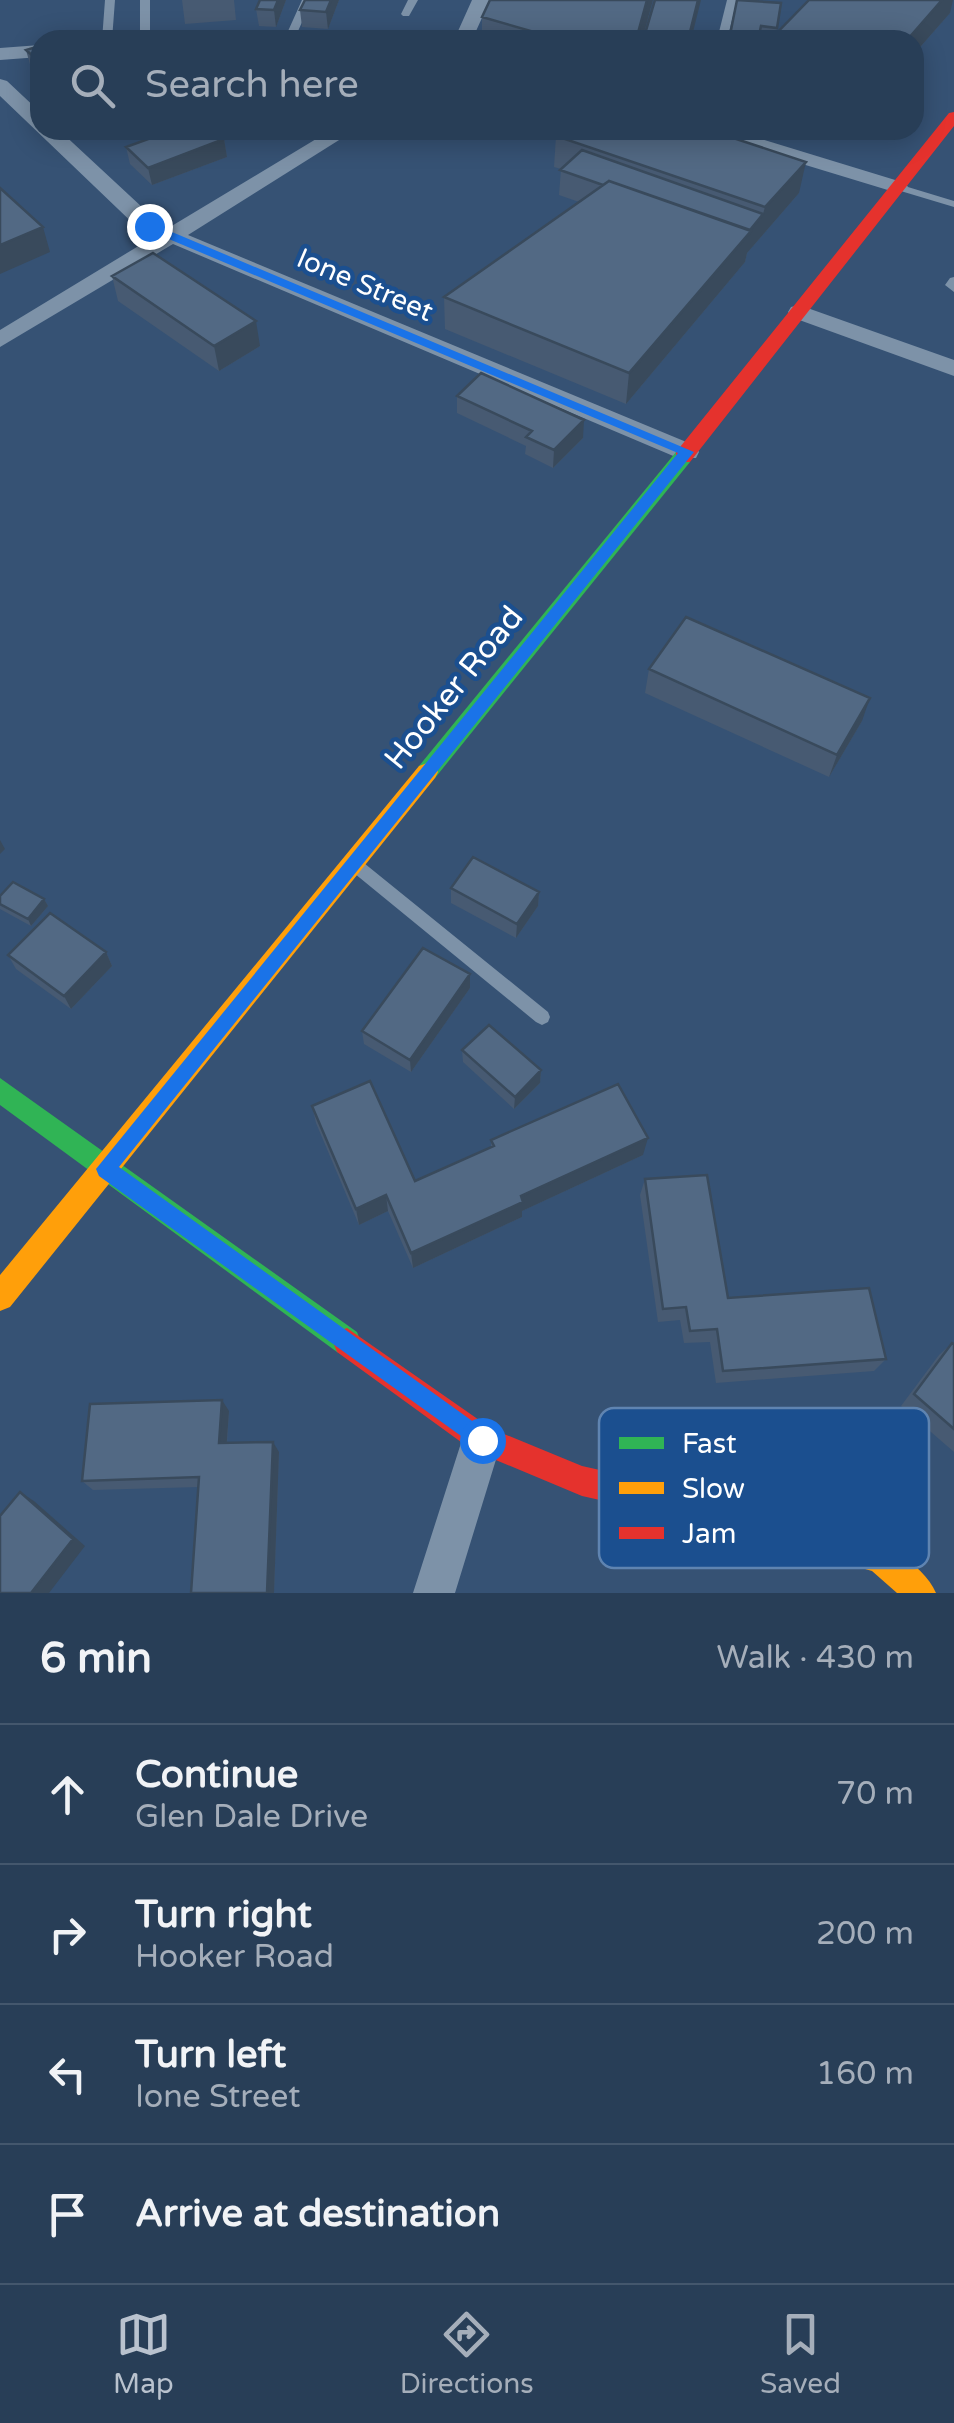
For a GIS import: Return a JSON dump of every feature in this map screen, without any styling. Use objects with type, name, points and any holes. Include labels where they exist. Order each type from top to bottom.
[{"type":"main road","name":"Hooker Road","points":[[0,1296],[354,864],[954,116]]},
{"type":"main road","points":[[0,1090],[482,1440],[599,1486]]},
{"type":"main road","points":[[893,1568],[920,1593]]},
{"type":"street","points":[[467,30],[480,0]]},
{"type":"street","points":[[0,54],[30,52]]},
{"type":"street","points":[[0,85],[30,114]]},
{"type":"street","name":"Ione Street","points":[[59,140],[149,226],[687,452]]},
{"type":"street","points":[[0,340],[328,140]]},
{"type":"street","points":[[745,140],[898,187]]},
{"type":"street","points":[[799,312],[954,368]]},
{"type":"street","points":[[434,1593],[482,1440]]},
{"type":"lane","points":[[108,30],[110,0]]},
{"type":"lane","points":[[145,30],[146,0]]},
{"type":"lane","points":[[293,30],[307,0]]},
{"type":"lane","points":[[406,14],[414,0]]},
{"type":"lane","points":[[724,30],[732,0]]},
{"type":"lane","points":[[898,187],[954,204]]},
{"type":"lane","points":[[954,280],[954,289]]},
{"type":"lane","points":[[354,864],[542,1017]]},
{"type":"building","points":[[260,0],[278,0],[274,10],[256,9]]},
{"type":"building","points":[[305,0],[331,0],[326,12],[300,10]]},
{"type":"building","points":[[490,0],[647,0],[639,30],[527,30],[482,17]]},
{"type":"building","points":[[655,0],[698,0],[690,30],[646,30]]},
{"type":"building","points":[[737,0],[781,3],[777,28],[731,30]]},
{"type":"building","points":[[809,0],[942,0],[916,30],[780,30]]},
{"type":"building","points":[[145,140],[221,140],[148,168],[126,147]]},
{"type":"building","points":[[568,140],[739,140],[806,162],[765,207]]},
{"type":"building","points":[[582,150],[763,214],[750,230],[609,181],[603,185],[560,170]]},
{"type":"building","points":[[609,181],[751,231],[629,373],[444,297]]},
{"type":"building","points":[[0,188],[43,227],[0,245]]},
{"type":"building","points":[[153,253],[256,321],[214,346],[112,276]]},
{"type":"building","points":[[481,373],[584,420],[554,450],[526,437],[532,431],[457,396]]},
{"type":"building","points":[[686,617],[870,698],[837,755],[649,669]]},
{"type":"building","points":[[473,857],[539,892],[517,924],[451,888]]},
{"type":"building","points":[[13,882],[44,899],[28,919],[0,904],[0,896]]},
{"type":"building","points":[[50,913],[106,952],[64,996],[8,955]]},
{"type":"building","points":[[423,948],[470,974],[410,1060],[362,1031]]},
{"type":"building","points":[[489,1025],[541,1070],[515,1097],[462,1050]]},
{"type":"building","points":[[370,1081],[415,1181],[494,1146],[491,1140],[618,1084],[648,1138],[521,1196],[523,1202],[411,1253],[386,1195],[356,1209],[312,1106]]},
{"type":"building","points":[[707,1175],[728,1298],[869,1288],[886,1359],[723,1371],[717,1329],[690,1331],[686,1307],[663,1309],[645,1179]]},
{"type":"building","points":[[954,1344],[954,1429],[914,1394]]},
{"type":"building","points":[[222,1400],[219,1443],[273,1442],[267,1593],[191,1593],[199,1477],[82,1481],[90,1404]]},
{"type":"building","points":[[20,1492],[73,1539],[31,1593],[0,1593],[0,1516]]},
{"type":"traffic: fast","points":[[427,772],[683,457]]},
{"type":"traffic: fast","points":[[0,1090],[347,1342]]},
{"type":"traffic: slow","points":[[0,1297],[427,772]]},
{"type":"traffic: slow","points":[[892,1568],[920,1593]]},
{"type":"traffic: jam","points":[[683,457],[954,116]]},
{"type":"traffic: jam","points":[[347,1342],[482,1440],[599,1485]]},
{"type":"route","points":[[149,226],[687,452],[106,1169],[482,1440]]}]
